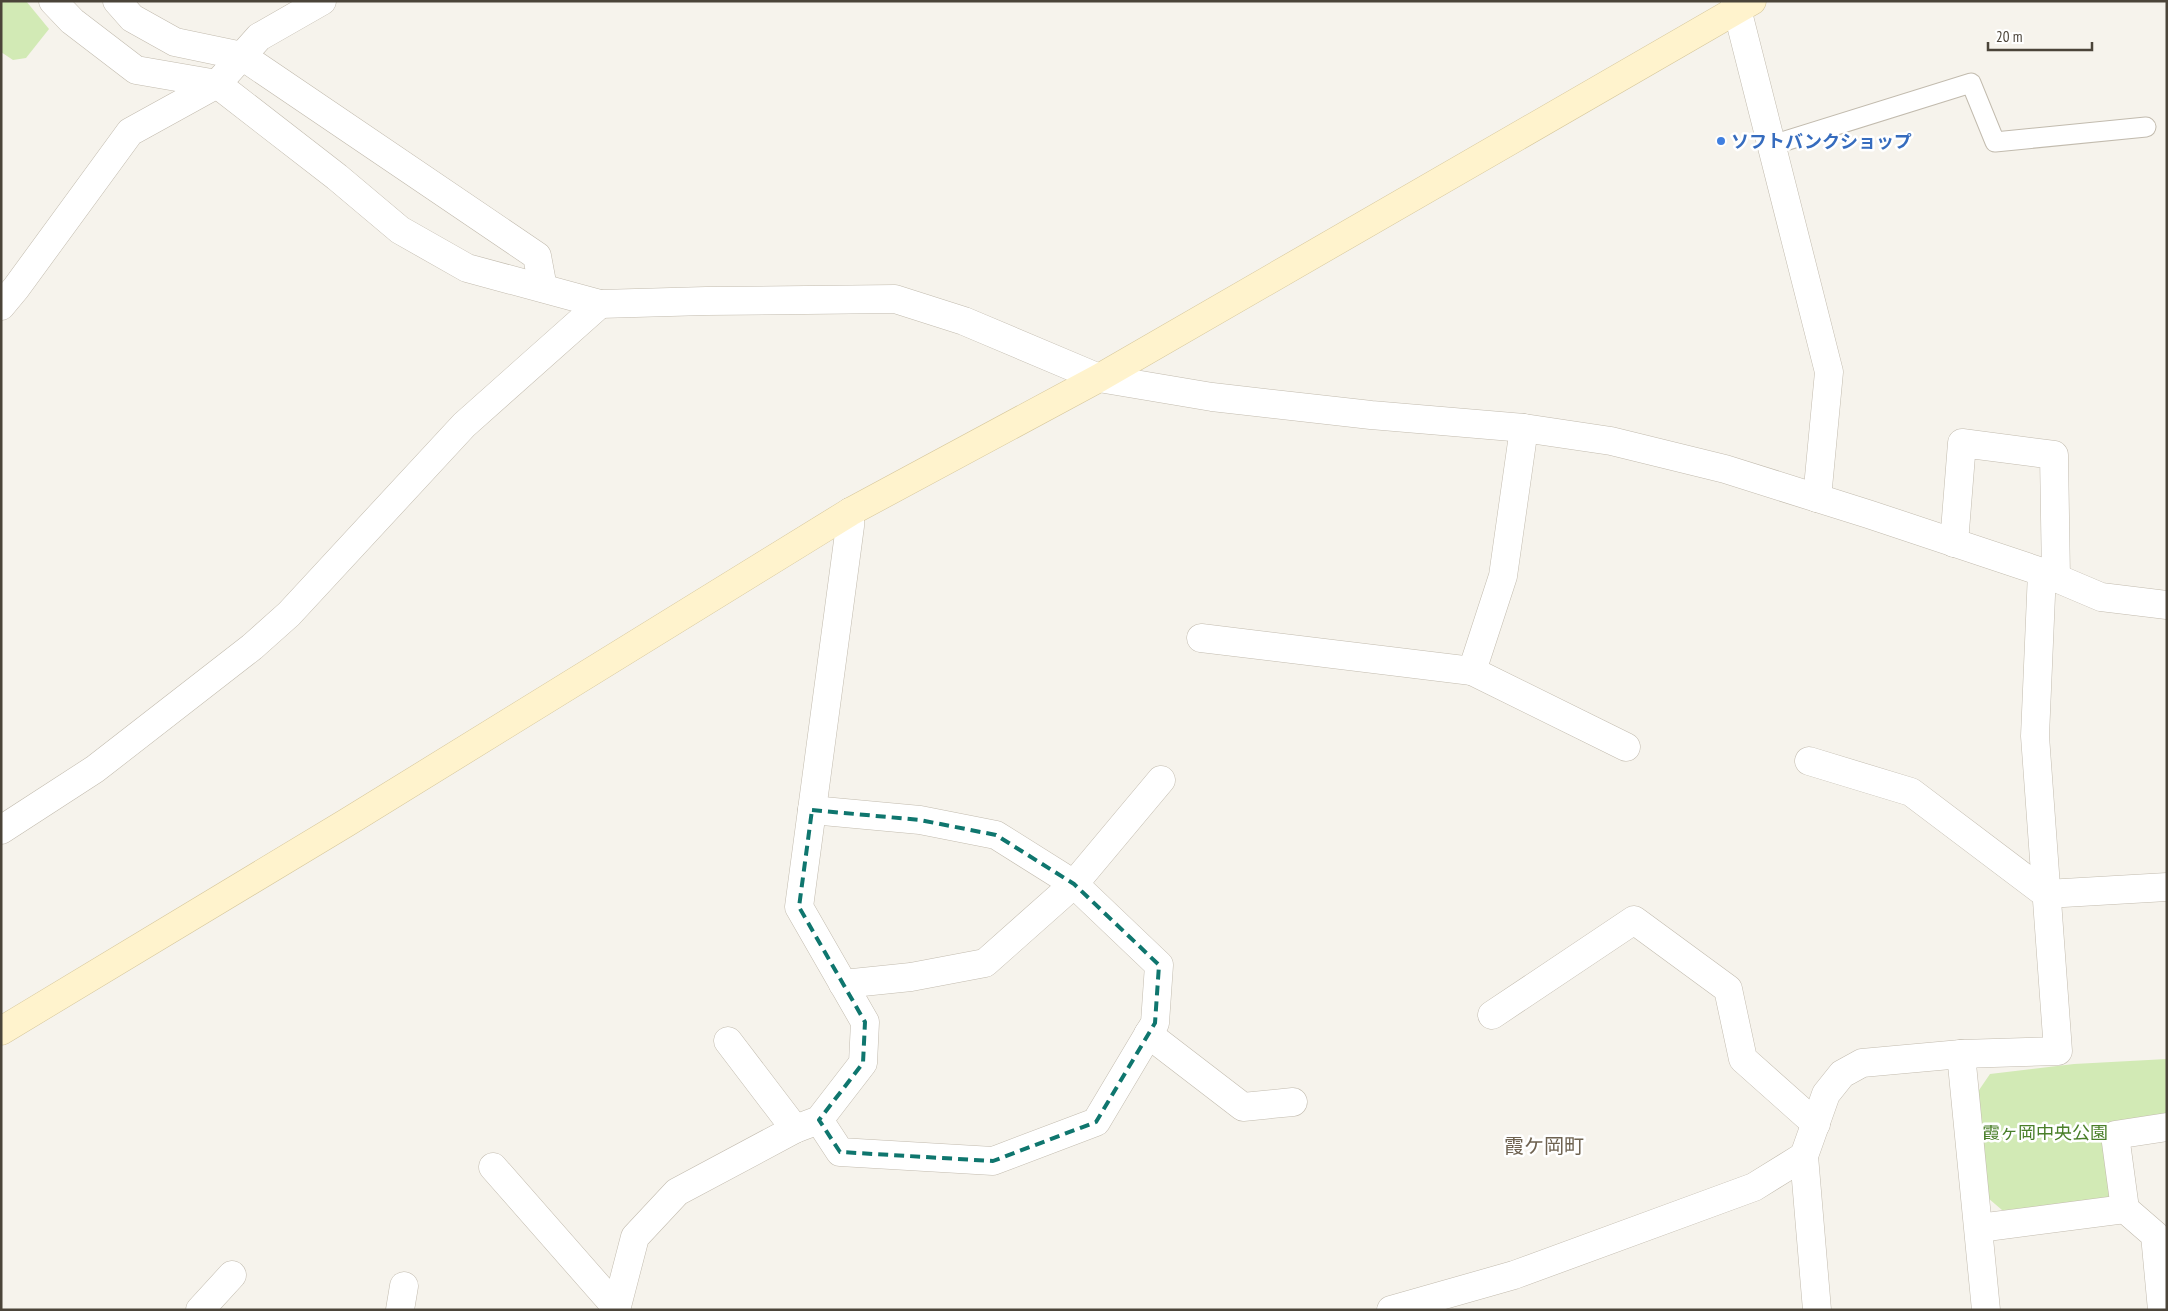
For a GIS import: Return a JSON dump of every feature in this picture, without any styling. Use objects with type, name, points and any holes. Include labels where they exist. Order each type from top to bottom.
[{"type":"street","points":[[53,1],[72,21],[136,70],[217,84],[337,177],[400,230],[467,268],[600,304],[895,299],[964,321],[1099,378],[1212,397],[1371,415],[1524,428],[1620,444],[1725,469],[1817,498],[2049,575],[2101,597],[2167,604]]},
{"type":"street","points":[[117,1],[132,18],[175,42],[242,56],[537,256],[542,288]]},
{"type":"street","points":[[1,306],[130,132],[217,84],[259,37],[322,1]]},
{"type":"street","points":[[1,1031],[363,813],[850,512],[1099,378],[1742,4],[1772,145],[1829,372],[1817,498]]},
{"type":"street","points":[[1,830],[95,769],[252,647],[289,614],[464,425],[600,304]]},
{"type":"street","points":[[1472,671],[1503,576],[1524,428]]},
{"type":"street","points":[[1817,1310],[1804,1156],[1826,1094],[1842,1074],[1862,1062],[1961,1054],[2058,1051],[2035,736],[2049,575],[2054,456],[1962,443],[1954,543]]},
{"type":"street","points":[[616,1308],[635,1237],[677,1192],[807,1124],[863,1063],[865,1022],[799,907],[850,526],[850,512]]},
{"type":"street","points":[[1201,638],[1472,671],[1626,747]]},
{"type":"street","points":[[1809,761],[1911,792],[2046,894],[2167,887]]},
{"type":"street","points":[[843,984],[910,977],[985,964],[1074,884],[1161,780]]},
{"type":"street","points":[[728,1040],[807,1124],[840,1152],[993,1161],[1096,1122],[1155,1023],[1159,966],[1074,884],[996,836],[920,820],[812,810]]},
{"type":"street","points":[[1492,1015],[1634,920],[1728,989],[1742,1059],[1816,1124]]},
{"type":"street","points":[[1148,1034],[1243,1108],[1293,1102]]},
{"type":"street","points":[[1961,1054],[1986,1310]]},
{"type":"street","points":[[2162,1310],[2155,1235],[2125,1209],[2115,1135],[2167,1127]]},
{"type":"street","points":[[1391,1310],[1514,1275],[1754,1187],[1804,1156]]},
{"type":"street","points":[[493,1167],[616,1308]]},
{"type":"street","points":[[1979,1228],[2125,1209]]},
{"type":"street","points":[[200,1310],[232,1276]]},
{"type":"lane","points":[[1772,145],[1971,83],[1995,142],[2146,127]]},
{"type":"highlighted area","points":[[812,810],[920,820],[996,835],[1074,884],[1159,965],[1155,1023],[1096,1122],[993,1161],[840,1152],[819,1120],[863,1063],[865,1022],[799,907]]},
{"type":"green space","points":[[1,1],[26,1],[49,29],[26,58],[13,60],[1,52]]},
{"type":"green space","name":"霞ヶ岡中央公園","points":[[2167,1059],[2167,1121],[2108,1129],[2113,1197],[2103,1208],[2002,1210],[1988,1198],[1977,1093],[1990,1074],[2074,1064]]},
{"type":"place","name":"ソフトバンクショップ","points":[[1721,141]]},
{"type":"district","name":"霞ケ岡町","points":[[1544,1146]]}]
